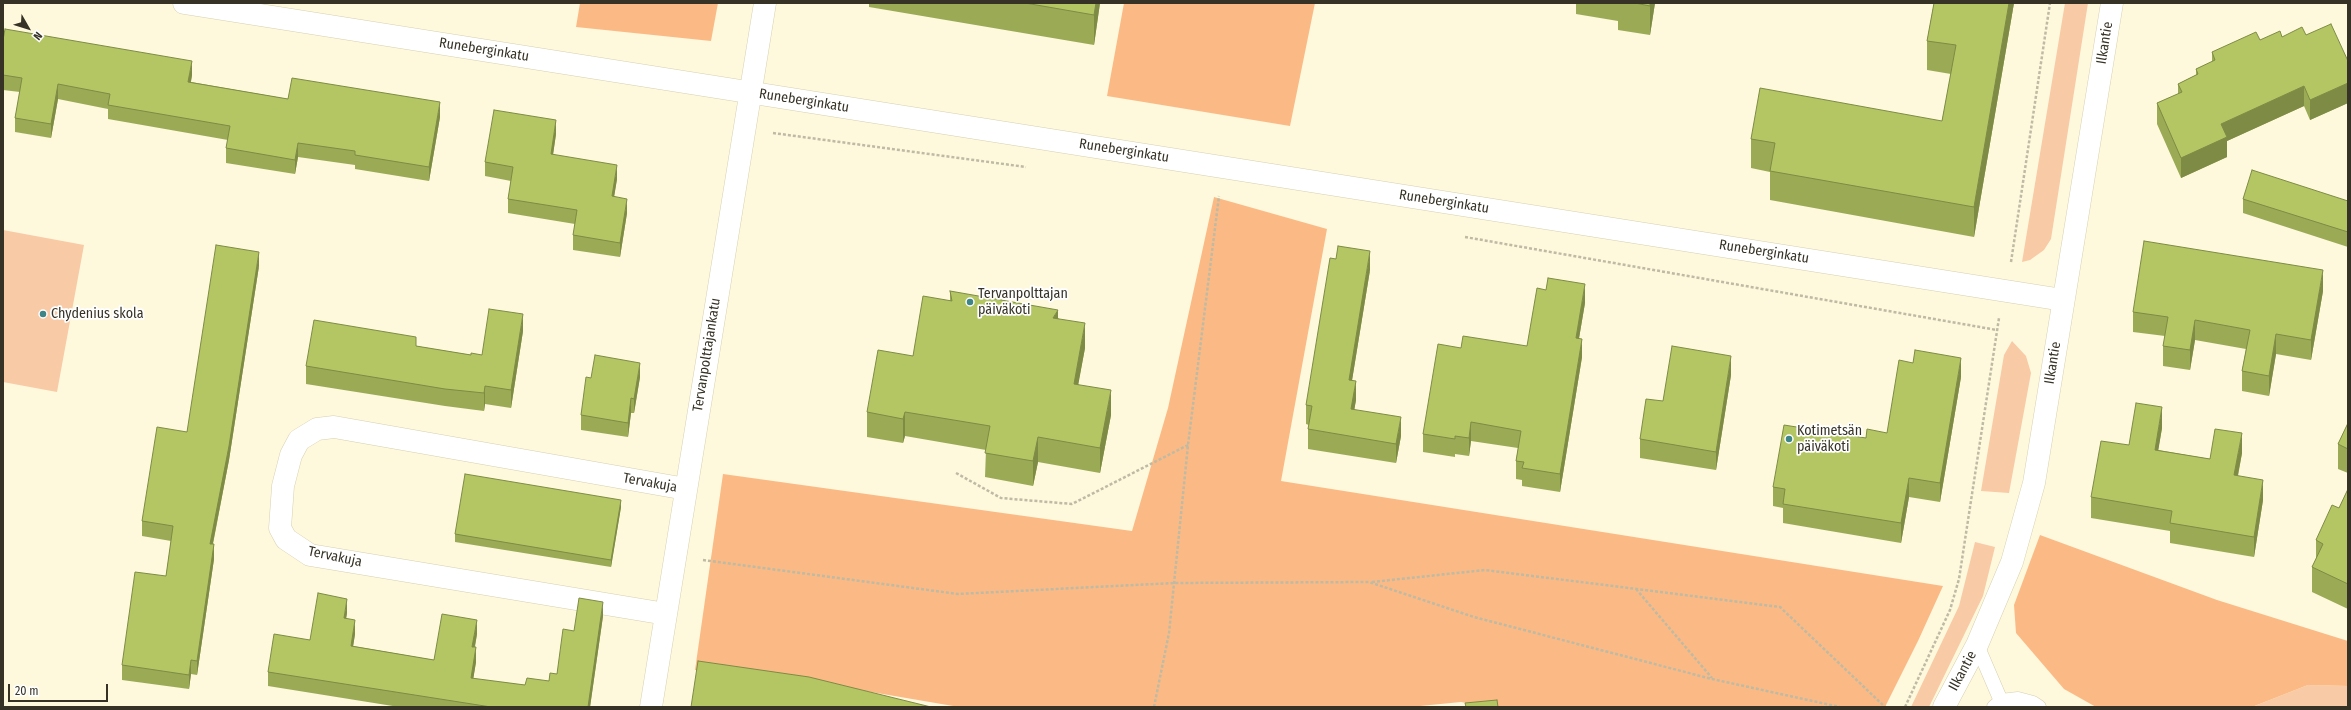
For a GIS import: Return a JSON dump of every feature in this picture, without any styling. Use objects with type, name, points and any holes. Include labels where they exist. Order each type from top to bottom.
[{"type":"street","name":"Runeberginkatu","points":[[184,3],[2063,300]]},
{"type":"street","name":"Tervanpolttajankatu","points":[[651,707],[765,3]]},
{"type":"street","name":"Ilkantie","points":[[1944,707],[1977,645],[2012,562],[2034,483],[2112,3]]},
{"type":"street","name":"Tervakuja","points":[[666,614],[310,554],[286,539],[280,528],[283,486],[291,455],[299,440],[317,429],[334,427],[686,489]]},
{"type":"lane","points":[[1977,645],[1998,704],[2018,699],[2033,703],[2039,707]]},
{"type":"path","points":[[1905,707],[1950,610],[1959,579],[1994,361],[1997,330],[2004,290],[2010,274],[2050,3]]},
{"type":"path","points":[[767,132],[1032,168]]},
{"type":"path","points":[[1154,707],[1169,633],[1188,445],[1219,194],[1227,195]]},
{"type":"path","points":[[1463,236],[1997,330]]},
{"type":"path","points":[[956,473],[1001,498],[1072,504],[1188,445]]},
{"type":"path","points":[[698,559],[958,594],[1174,583],[1369,582],[1485,570],[1780,607],[1885,707]]},
{"type":"path","points":[[1369,582],[1474,617],[1712,679],[1840,707]]},
{"type":"path","points":[[1636,589],[1712,679]]},
{"type":"shaded area","points":[[580,3],[718,3],[711,41],[576,27]]},
{"type":"shaded area","points":[[1124,3],[1315,3],[1290,126],[1107,96]]},
{"type":"shaded area","points":[[2065,3],[2088,3],[2051,239],[2044,250],[2030,260],[2022,262]]},
{"type":"shaded area","points":[[1214,197],[1327,229],[1281,481],[1943,586],[1918,641],[1885,707],[1486,707],[1461,702],[1410,707],[959,707],[830,685],[695,670],[723,474],[1132,531],[1168,408]]},
{"type":"shaded area","name":"Chydenius skola","points":[[3,230],[84,245],[57,392],[3,382]]},
{"type":"shaded area","points":[[2012,341],[2026,356],[2031,373],[2009,493],[1981,491],[2004,355]]},
{"type":"shaded area","points":[[2040,535],[2217,600],[2348,641],[2348,686],[2308,685],[2252,707],[2096,707],[2064,689],[2016,633],[2014,605]]},
{"type":"shaded area","points":[[1975,542],[1995,547],[1983,596],[1929,707],[1911,707],[1959,606]]},
{"type":"shaded area","points":[[2308,685],[2348,686],[2348,707],[2252,707]]},
{"type":"building","points":[[1025,3],[1096,3],[1094,15]]},
{"type":"building","points":[[1635,3],[1650,3],[1650,6]]},
{"type":"building","points":[[1934,3],[2009,3],[1974,207],[1770,171],[1775,143],[1751,139],[1760,88],[1942,121],[1956,45],[1927,41]]},
{"type":"building","points":[[2331,24],[2348,61],[2348,83],[2310,100],[2304,86],[2221,124],[2227,137],[2181,158],[2157,103],[2182,92],[2178,84],[2198,74],[2196,69],[2215,60],[2212,52],[2256,32],[2260,40],[2280,31],[2282,37],[2302,27],[2306,35]]},
{"type":"building","points":[[5,29],[192,61],[188,82],[288,99],[292,78],[440,102],[429,167],[355,155],[355,151],[298,143],[295,160],[226,148],[230,126],[108,105],[110,94],[58,84],[51,124],[15,118],[22,78],[3,75],[3,40]]},
{"type":"building","points":[[494,110],[556,120],[551,154],[617,165],[612,196],[627,199],[620,243],[573,235],[577,210],[508,199],[513,167],[485,162]]},
{"type":"building","points":[[2252,170],[2348,201],[2348,232],[2243,199]]},
{"type":"building","points":[[2144,241],[2323,270],[2311,340],[2276,334],[2269,376],[2242,371],[2250,330],[2195,320],[2190,350],[2163,346],[2168,317],[2133,312]]},
{"type":"building","points":[[216,245],[259,252],[229,446],[210,544],[214,544],[197,661],[191,660],[189,675],[122,665],[135,572],[166,576],[173,526],[142,521],[157,427],[187,432]]},
{"type":"building","points":[[1338,246],[1370,251],[1349,380],[1356,381],[1351,409],[1401,417],[1396,444],[1308,429],[1312,406],[1306,405],[1330,258],[1336,259]]},
{"type":"building","points":[[1548,278],[1585,284],[1576,338],[1582,339],[1560,474],[1522,468],[1524,462],[1516,461],[1521,431],[1471,422],[1469,438],[1455,436],[1455,439],[1423,434],[1438,344],[1461,348],[1463,336],[1527,346],[1537,288],[1546,290]]},
{"type":"building","points":[[950,291],[1058,310],[1053,318],[1085,323],[1074,384],[1111,390],[1100,448],[1038,437],[1033,461],[985,453],[990,426],[905,412],[903,419],[867,412],[878,350],[913,356],[923,296],[952,301]]},
{"type":"building","points":[[489,309],[523,314],[511,390],[485,386],[484,393],[445,389],[306,366],[314,320],[416,337],[416,346],[471,355],[471,353],[482,355]]},
{"type":"building","points":[[1672,346],[1731,356],[1716,452],[1640,439],[1646,399],[1663,401]]},
{"type":"building","points":[[1915,350],[1961,358],[1940,483],[1909,478],[1901,523],[1783,504],[1785,489],[1773,487],[1784,425],[1866,438],[1867,429],[1887,433],[1899,360],[1913,363]]},
{"type":"building","points":[[595,355],[640,363],[634,399],[631,398],[628,423],[581,415],[586,377],[591,378]]},
{"type":"building","points":[[2136,403],[2162,407],[2155,450],[2210,459],[2215,429],[2242,433],[2234,475],[2263,480],[2254,537],[2170,523],[2172,511],[2091,497],[2101,441],[2129,445]]},
{"type":"building","points":[[2348,423],[2348,449],[2338,444]]},
{"type":"building","points":[[465,474],[621,500],[611,560],[455,534]]},
{"type":"building","points":[[2348,489],[2348,584],[2312,567],[2323,544],[2316,540],[2332,505],[2339,508]]},
{"type":"building","points":[[318,593],[347,599],[344,618],[355,620],[351,646],[434,660],[442,614],[477,620],[472,647],[476,647],[471,678],[525,685],[527,678],[549,681],[550,673],[557,674],[563,629],[574,631],[579,598],[603,602],[588,707],[491,707],[268,672],[274,634],[310,640]]},
{"type":"building","points":[[698,661],[809,677],[931,707],[691,707]]},
{"type":"building","points":[[1497,700],[1498,707],[1466,707],[1465,703]]},
{"type":"place","name":"Tervanpolttajan päiväkoti","points":[[970,302]]},
{"type":"place","name":"Chydenius skola","points":[[43,314]]},
{"type":"place","name":"Kotimetsän päiväkoti","points":[[1789,439]]}]
